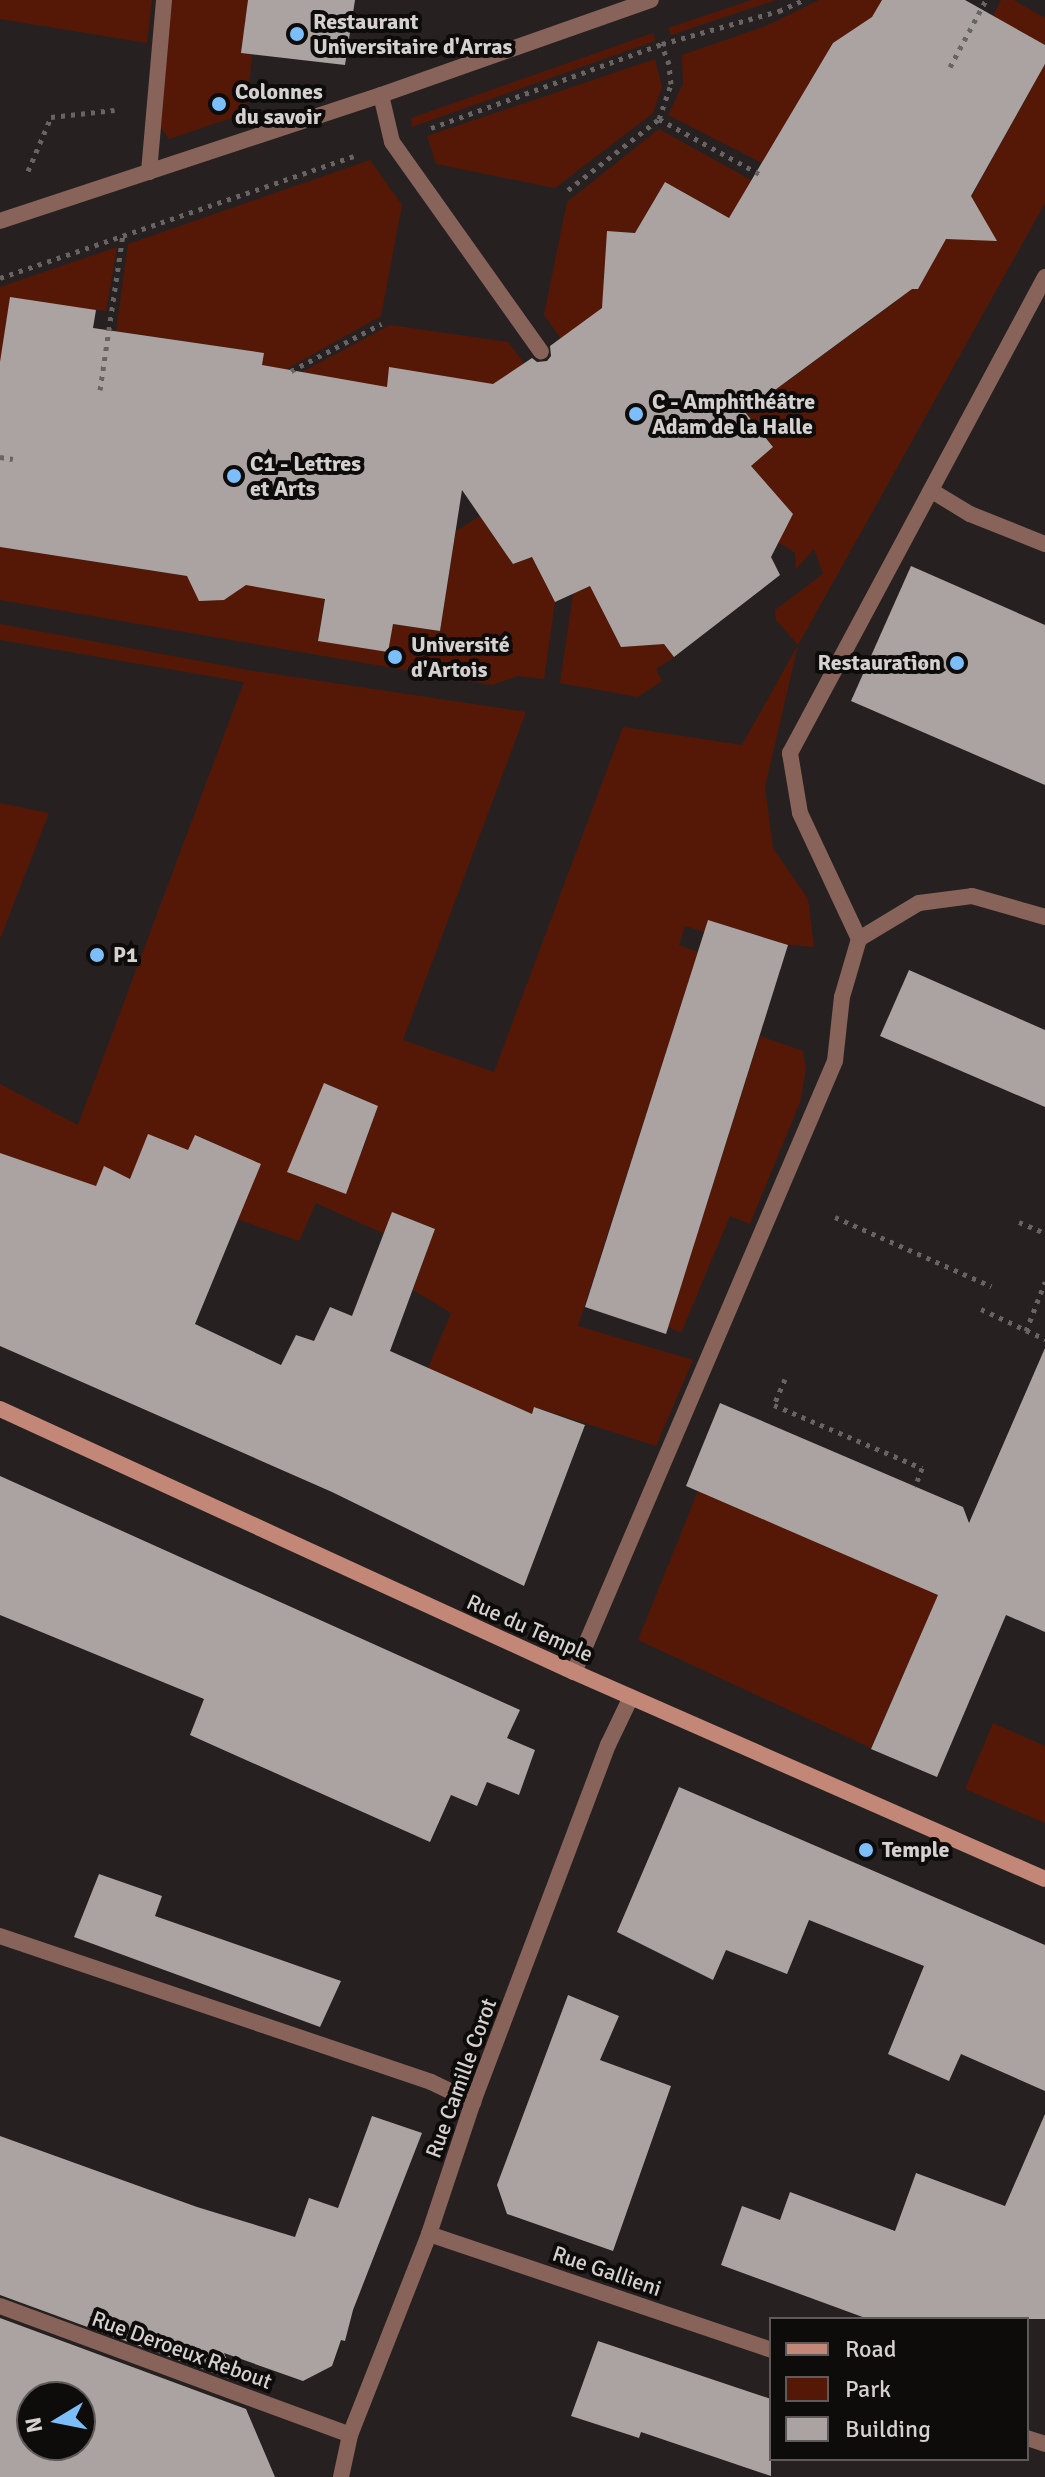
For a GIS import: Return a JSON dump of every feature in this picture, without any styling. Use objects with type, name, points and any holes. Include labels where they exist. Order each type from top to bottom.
[{"type":"street","points":[[149,172],[164,0]]},
{"type":"street","points":[[0,221],[381,95],[651,0]]},
{"type":"street","points":[[381,95],[392,142],[541,352]]},
{"type":"street","points":[[574,1672],[835,1061],[842,997],[859,939],[800,813],[790,753],[815,700],[932,491],[1045,277]]},
{"type":"street","points":[[932,491],[970,514],[1045,544]]},
{"type":"street","points":[[859,939],[919,903],[972,896],[1045,917]]},
{"type":"street","name":"Rue du Temple","points":[[0,1409],[574,1672],[1045,1879]]},
{"type":"street","name":"Rue Camille Corot","points":[[341,2477],[350,2435],[429,2234],[473,2102],[608,1745],[631,1697]]},
{"type":"street","points":[[0,1936],[431,2082],[473,2102]]},
{"type":"street","name":"Rue Gallieni","points":[[429,2234],[769,2349]]},
{"type":"street","name":"Rue Deroeux Rebout","points":[[0,2306],[350,2435]]},
{"type":"path","points":[[950,67],[986,0]]},
{"type":"path","points":[[568,190],[659,119],[671,84],[669,64],[657,29]]},
{"type":"path","points":[[33,211],[29,166],[51,117],[155,105]]},
{"type":"path","points":[[659,119],[763,176]]},
{"type":"path","points":[[100,390],[123,234]]},
{"type":"path","points":[[291,371],[381,324]]},
{"type":"path","points":[[0,457],[13,459]]},
{"type":"path","points":[[835,1217],[991,1286]]},
{"type":"path","points":[[1019,1222],[1045,1233]]},
{"type":"path","points":[[1026,1331],[1045,1282]]},
{"type":"path","points":[[981,1309],[1045,1339]]},
{"type":"path","points":[[785,1379],[774,1405],[922,1468],[915,1487]]},
{"type":"green space","points":[[0,0],[152,0],[147,43],[0,19]]},
{"type":"green space","points":[[171,0],[248,0],[242,53],[252,55],[246,113],[169,139],[161,128]]},
{"type":"green space","points":[[751,0],[776,0],[671,35],[668,28]]},
{"type":"green space","points":[[819,0],[882,0],[872,17],[833,43],[762,163],[668,115],[683,84],[682,55],[768,25]]},
{"type":"green space","points":[[1001,0],[1014,0],[1045,18],[1045,45],[993,16]]},
{"type":"green space","points":[[653,33],[655,41],[412,127],[411,118]]},
{"type":"green space","points":[[655,59],[662,87],[653,113],[555,188],[436,164],[427,136]]},
{"type":"green space","points":[[1045,64],[1045,203],[798,645],[776,620],[775,610],[823,574],[814,549],[796,569],[795,553],[778,542],[793,514],[751,466],[773,446],[741,407],[789,380],[898,300],[856,242],[948,235],[981,221],[977,205],[969,201]]},
{"type":"green space","points":[[659,129],[758,184],[737,222],[665,182],[646,214],[644,233],[607,231],[636,303],[567,347],[544,315],[567,202]]},
{"type":"green space","points":[[370,160],[402,205],[381,316],[285,370],[261,367],[264,353],[116,331],[128,244]]},
{"type":"green space","points":[[117,247],[106,311],[96,310],[0,362],[0,287]]},
{"type":"green space","points":[[390,325],[508,342],[532,374],[508,393],[386,400],[302,372]]},
{"type":"green space","points":[[337,515],[318,641],[393,624],[440,631],[456,531],[480,516],[513,564],[532,557],[555,602],[544,679],[518,676],[492,685],[0,600],[0,547],[192,577],[196,595],[217,601]]},
{"type":"green space","points":[[590,586],[666,643],[674,657],[656,669],[662,681],[638,697],[560,683],[573,594]]},
{"type":"green space","points":[[0,624],[248,670],[526,712],[403,1040],[494,1072],[623,727],[742,745],[798,645],[765,787],[773,848],[808,899],[814,947],[788,945],[708,920],[705,932],[685,926],[679,945],[698,952],[578,1326],[693,1360],[656,1446],[535,1407],[528,1424],[428,1368],[451,1313],[413,1290],[435,1229],[397,1214],[389,1236],[316,1203],[299,1241],[228,1216],[254,1161],[196,1135],[188,1150],[130,1179],[104,1167],[80,1224],[60,1174],[0,1153],[0,1084],[78,1125],[244,682],[0,640]],"holes":[[[325,1083],[378,1106],[362,1152],[339,1144]]]},
{"type":"green space","points":[[0,803],[49,813],[0,939]]},
{"type":"green space","points":[[760,1036],[803,1051],[806,1069],[800,1102],[750,1224],[730,1216],[681,1333],[668,1327]]},
{"type":"green space","points":[[698,1491],[939,1593],[871,1748],[638,1640]]},
{"type":"green space","points":[[993,1723],[1045,1746],[1045,1823],[965,1789]]},
{"type":"building","name":"Restaurant Universitaire d'Arras","points":[[248,0],[355,0],[345,65],[241,53]]},
{"type":"building","points":[[882,0],[965,0],[1045,45],[1045,64],[971,196],[997,241],[946,239],[918,289],[912,289],[745,412],[773,447],[751,466],[793,514],[771,557],[780,575],[674,657],[664,644],[621,647],[590,586],[555,602],[532,557],[513,564],[462,490],[440,631],[393,624],[388,652],[318,641],[325,599],[246,585],[224,600],[199,601],[187,576],[0,547],[0,362],[10,297],[96,310],[93,328],[264,353],[262,365],[387,387],[389,367],[493,384],[532,358],[537,362],[547,361],[551,356],[550,346],[602,308],[607,231],[635,233],[665,182],[729,218],[833,43],[872,17]]},
{"type":"building","name":"Restauration","points":[[911,566],[1045,625],[1045,785],[851,701]]},
{"type":"building","points":[[708,920],[788,945],[666,1334],[585,1307]]},
{"type":"building","points":[[909,970],[1045,1030],[1045,1107],[880,1036]]},
{"type":"building","points":[[324,1083],[378,1106],[346,1194],[287,1172]]},
{"type":"building","points":[[148,1134],[188,1150],[195,1135],[261,1164],[195,1324],[281,1365],[296,1335],[314,1341],[330,1307],[352,1316],[392,1212],[435,1229],[390,1351],[532,1414],[534,1407],[585,1425],[524,1586],[332,1492],[0,1346],[0,1153],[96,1186],[104,1166],[130,1179]]},
{"type":"building","points":[[1045,1348],[1045,1632],[1006,1615],[937,1777],[871,1749],[938,1595],[686,1486],[720,1403],[963,1507],[969,1523]]},
{"type":"building","points":[[0,1476],[520,1710],[507,1738],[535,1750],[519,1795],[487,1782],[477,1806],[451,1795],[430,1842],[190,1735],[204,1699],[0,1615]]},
{"type":"building","points":[[679,1787],[1045,1945],[1045,2091],[961,2054],[949,2081],[888,2054],[924,1966],[809,1920],[787,1974],[726,1950],[713,1980],[617,1932]]},
{"type":"building","points":[[99,1874],[162,1896],[155,1916],[341,1981],[320,2027],[74,1937]]},
{"type":"building","points":[[568,1995],[619,2016],[600,2060],[671,2086],[613,2251],[507,2214],[497,2185]]},
{"type":"building","points":[[1045,2114],[1045,2319],[863,2317],[721,2265],[742,2206],[780,2220],[790,2192],[895,2231],[916,2173],[1005,2206]]},
{"type":"building","points":[[372,2116],[422,2133],[353,2310],[345,2341],[341,2340],[332,2366],[303,2381],[224,2353],[235,2381],[0,2295],[0,2136],[197,2207],[295,2237],[309,2198],[338,2208]]},
{"type":"building","points":[[0,2318],[246,2409],[275,2477],[0,2477]]},
{"type":"building","points":[[598,2341],[769,2398],[771,2476],[641,2432],[639,2438],[571,2416]]},
{"type":"place","name":"Restaurant Universitaire d'Arras","points":[[297,34]]},
{"type":"place","name":"Colonnes du savoir","points":[[219,104]]},
{"type":"place","name":"C - Amphithéâtre Adam de la Halle","points":[[636,414]]},
{"type":"place","name":"C1 - Lettres et Arts","points":[[234,476]]},
{"type":"place","name":"Université d'Artois","points":[[395,657]]},
{"type":"place","name":"Restauration","points":[[957,663]]},
{"type":"place","name":"P1","points":[[97,955]]},
{"type":"place","name":"Temple","points":[[866,1850]]}]
